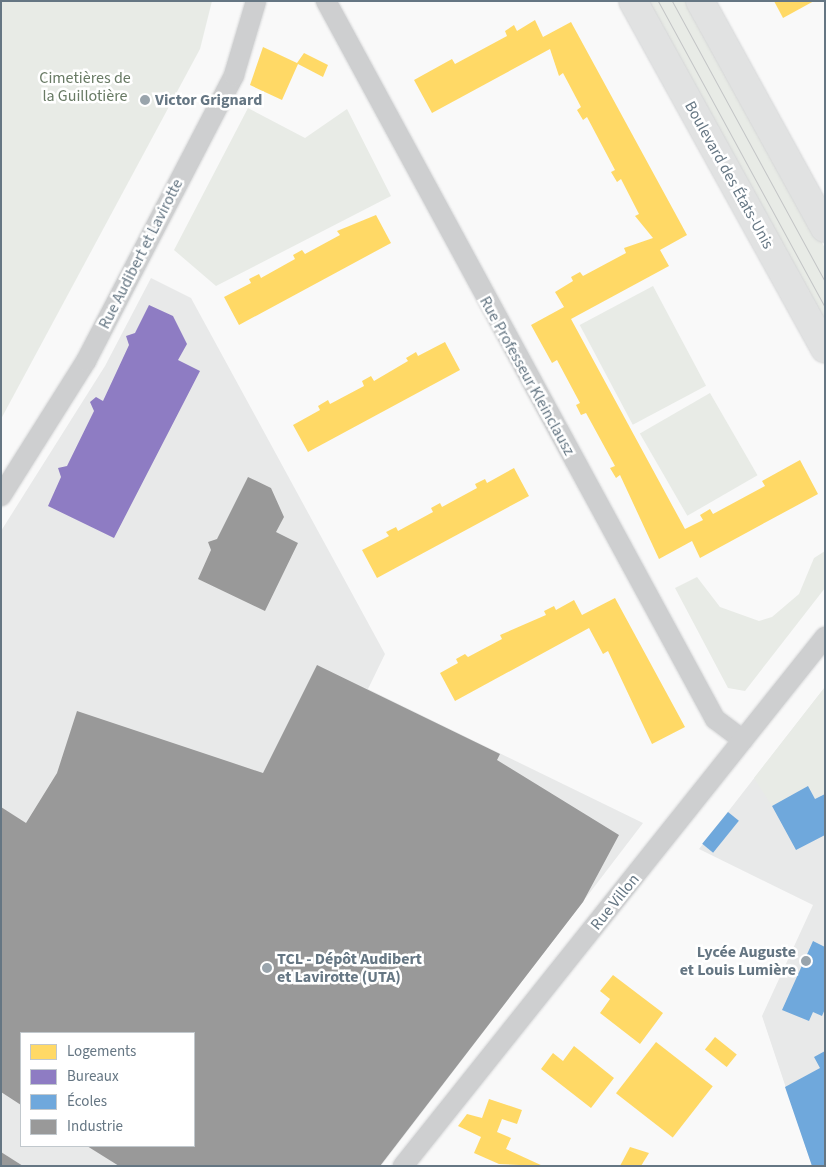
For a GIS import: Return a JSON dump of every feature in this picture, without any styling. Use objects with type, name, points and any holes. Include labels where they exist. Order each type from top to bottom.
[{"type":"main road","name":"Boulevard des États-Unis","points":[[633,1],[825,348]]},
{"type":"main road","points":[[700,1],[825,228]]},
{"type":"street","name":"Rue Audibert et Lavirotte","points":[[1,496],[86,360],[225,92],[256,1]]},
{"type":"street","name":"Rue Professeur Kleinclausz","points":[[326,1],[715,718],[742,740]]},
{"type":"street","name":"Rue Villon","points":[[403,1166],[825,637]]},
{"type":"shaded area","name":"TCL - Dépôt Audibert et Lavirotte (UTA)","points":[[151,278],[191,298],[385,654],[368,689],[643,823],[381,1166],[1,1166],[1,531],[105,366]]},
{"type":"shaded area","name":"Lycée Auguste et Louis Lumière","points":[[825,687],[825,1166],[812,1166],[762,1016],[813,905],[699,849]]},
{"type":"green space","name":"Cimetières de la Guillotière","points":[[1,1],[212,1],[200,49],[1,419]]},
{"type":"green space","points":[[642,1],[690,1],[825,248],[825,336]]},
{"type":"green space","points":[[248,108],[305,138],[347,109],[391,196],[216,286],[174,250]]},
{"type":"green space","points":[[653,286],[706,386],[633,425],[580,325]]},
{"type":"green space","points":[[710,393],[758,475],[687,516],[640,433]]},
{"type":"green space","points":[[825,551],[825,588],[745,691],[728,688],[675,588],[697,577],[720,607],[759,621],[772,617],[799,594],[814,558]]},
{"type":"green space","points":[[825,687],[825,794],[815,799],[808,786],[772,806],[754,778]]},
{"type":"building: Logements","points":[[774,1],[814,1],[783,18]]},
{"type":"building: Logements","points":[[535,20],[543,37],[571,22],[687,235],[660,250],[669,266],[571,319],[685,529],[703,520],[700,515],[710,509],[713,514],[765,486],[762,481],[800,460],[818,494],[700,558],[692,541],[659,559],[620,475],[616,478],[610,468],[615,466],[586,413],[581,415],[576,405],[580,403],[557,360],[552,363],[531,325],[564,307],[555,292],[573,281],[571,277],[580,272],[583,276],[626,253],[624,248],[653,238],[635,216],[639,214],[621,179],[617,182],[611,172],[615,170],[587,117],[583,120],[577,110],[581,107],[563,73],[559,76],[550,49],[432,113],[414,80],[452,59],[455,64],[507,36],[505,31],[514,25],[517,31]]},
{"type":"building: Logements","points":[[263,47],[297,63],[304,53],[328,65],[323,77],[298,64],[282,100],[250,85]]},
{"type":"building: Logements","points":[[376,215],[391,243],[239,325],[224,297],[251,283],[249,279],[259,274],[261,278],[295,259],[293,255],[302,250],[305,254],[340,235],[337,231]]},
{"type":"building: Logements","points":[[445,342],[460,370],[308,452],[293,425],[320,410],[318,406],[328,400],[330,404],[364,386],[362,381],[371,376],[374,381],[408,361],[406,358],[416,352],[418,356]]},
{"type":"building: Logements","points":[[514,468],[529,496],[377,578],[362,550],[389,536],[386,532],[396,527],[398,531],[433,512],[431,508],[440,503],[442,507],[477,488],[475,484],[485,479],[487,483]]},
{"type":"building: Logements","points":[[615,598],[685,727],[652,744],[608,651],[603,654],[589,628],[455,701],[440,673],[458,663],[456,659],[465,654],[468,657],[502,639],[500,635],[546,615],[544,611],[554,606],[556,610],[574,600],[582,615]]},
{"type":"building: Logements","points":[[613,975],[663,1013],[640,1044],[600,1013],[610,999],[600,991]]},
{"type":"building: Logements","points":[[715,1037],[737,1055],[727,1067],[705,1049]]},
{"type":"building: Logements","points":[[656,1042],[713,1086],[673,1138],[616,1093]]},
{"type":"building: Logements","points":[[574,1046],[614,1078],[591,1108],[541,1069],[553,1053],[563,1061]]},
{"type":"building: Logements","points":[[489,1099],[522,1110],[517,1124],[502,1119],[497,1132],[511,1138],[506,1149],[543,1166],[499,1164],[474,1153],[481,1137],[458,1126],[467,1114],[482,1118]]},
{"type":"building: Logements","points":[[630,1147],[649,1153],[641,1166],[620,1166]]},
{"type":"building: Bureaux","points":[[149,305],[173,316],[187,344],[178,360],[200,371],[114,538],[48,506],[61,477],[58,468],[67,466],[94,411],[90,402],[96,397],[103,401],[129,345],[126,336],[135,333]]},
{"type":"building: Écoles","points":[[808,786],[815,799],[825,794],[825,835],[796,850],[772,806]]},
{"type":"building: Écoles","points":[[728,812],[739,821],[713,853],[702,844]]},
{"type":"building: Écoles","points":[[813,941],[825,947],[825,1009],[822,1016],[813,1012],[809,1021],[782,1010]]},
{"type":"building: Écoles","points":[[825,1051],[825,1166],[812,1166],[785,1087],[820,1068],[814,1057]]},
{"type":"building: Industrie","points":[[248,477],[271,488],[284,517],[276,532],[298,543],[265,611],[198,579],[211,550],[208,542],[217,539]]},
{"type":"building: Industrie","name":"TCL - Dépôt Audibert et Lavirotte (UTA)","points":[[317,665],[500,754],[497,760],[619,835],[583,902],[380,1166],[119,1166],[89,1147],[195,1147],[195,1032],[20,1032],[20,1104],[1,1092],[1,807],[26,823],[57,773],[77,711],[263,773]]},
{"type":"building: Industrie","points":[[1,1152],[23,1166],[1,1166]]},
{"type":"tram line","points":[[658,1],[825,307]]},
{"type":"tram line","points":[[672,1],[825,282]]},
{"type":"place","name":"Victor Grignard","points":[[145,100]]},
{"type":"place","name":"Lycée Auguste et Louis Lumière","points":[[806,961]]},
{"type":"place","name":"TCL - Dépôt Audibert et Lavirotte (UTA)","points":[[267,968]]}]
